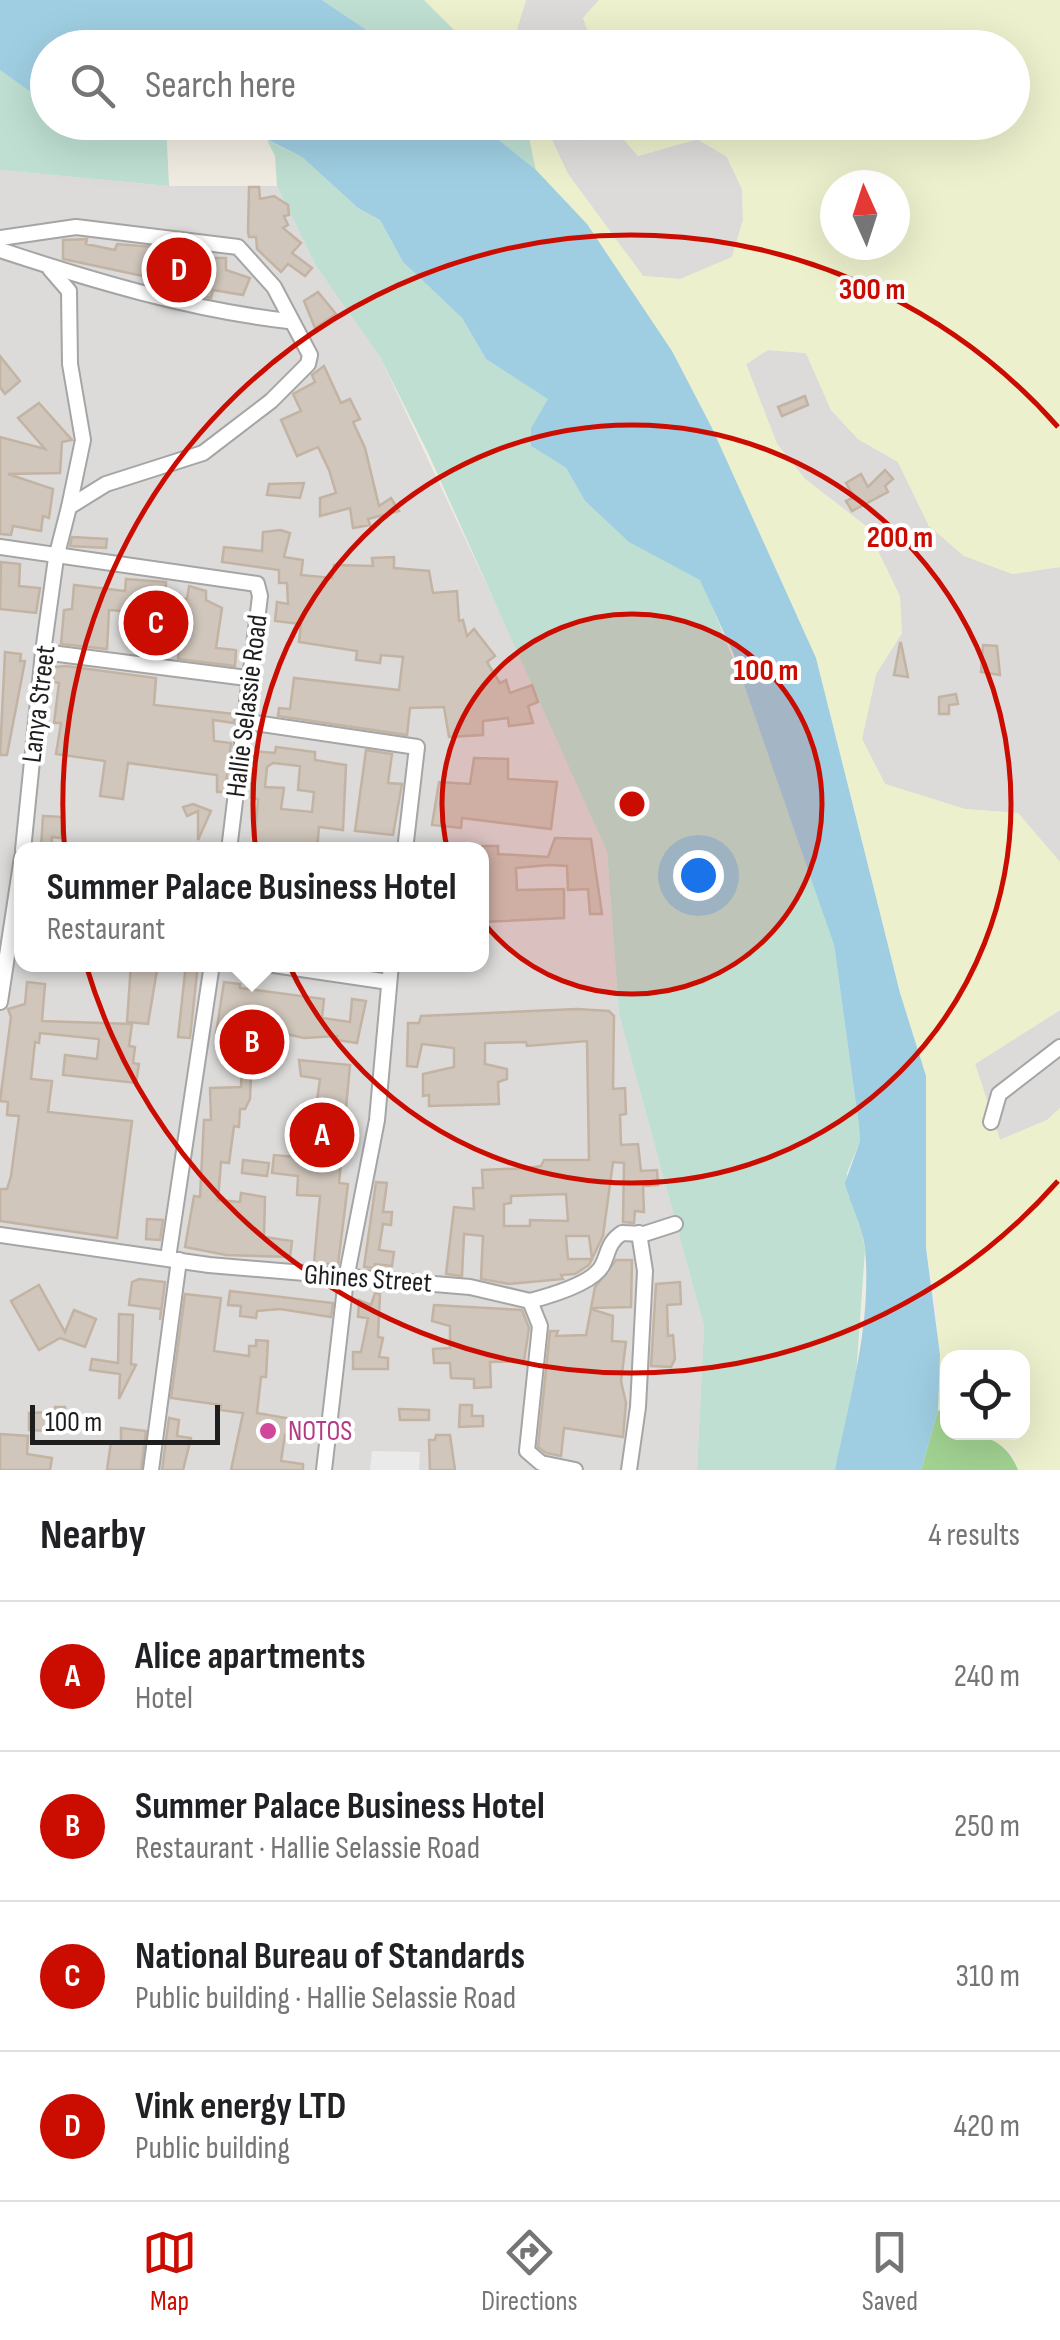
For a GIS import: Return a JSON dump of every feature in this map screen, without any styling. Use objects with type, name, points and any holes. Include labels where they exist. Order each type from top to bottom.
[{"type":"street","points":[[0,238],[76,227],[238,247],[274,287],[288,321],[305,342],[310,360],[270,401],[203,452],[106,484],[69,508]]},
{"type":"street","points":[[0,250],[220,313],[288,321]]},
{"type":"street","name":"Lanya Street","points":[[23,842],[56,558],[83,440],[68,354],[68,291],[48,266]]},
{"type":"street","name":"Hallie Selassie Road","points":[[0,547],[56,558],[254,580],[261,592],[247,678],[248,722],[230,842]]},
{"type":"street","points":[[43,652],[247,678]]},
{"type":"street","points":[[248,722],[417,747],[406,842]]},
{"type":"street","name":"Lanya Street","points":[[0,1002],[14,916]]},
{"type":"street","points":[[152,1470],[173,1259],[211,972]]},
{"type":"street","points":[[322,972],[390,982]]},
{"type":"street","points":[[324,1470],[346,1279],[377,1120],[391,972]]},
{"type":"street","points":[[990,1122],[998,1094],[1060,1047]]},
{"type":"street","points":[[575,1470],[541,1463],[527,1451],[540,1326],[530,1301],[589,1276],[604,1264],[604,1254],[617,1236],[675,1224]]},
{"type":"street","points":[[629,1470],[638,1407],[645,1272],[639,1233]]},
{"type":"street","name":"Ghines Street","points":[[0,1235],[346,1279],[470,1287],[530,1301]]},
{"type":"shaded area","points":[[526,0],[599,0],[583,18],[588,30],[517,29]]},
{"type":"shaded area","points":[[552,140],[624,140],[638,156],[699,140],[727,157],[742,189],[743,220],[732,258],[680,279],[643,276],[568,174]]},
{"type":"shaded area","points":[[0,170],[169,186],[277,186],[316,266],[380,357],[538,694],[607,852],[619,1014],[704,1326],[697,1470],[0,1470]]},
{"type":"shaded area","points":[[768,350],[806,353],[831,410],[858,439],[898,462],[929,526],[1012,574],[1060,567],[1060,862],[1018,813],[965,809],[885,784],[862,739],[876,674],[902,633],[866,526],[805,479],[777,444],[746,364]]},
{"type":"shaded area","points":[[1060,1010],[1060,1108],[1047,1120],[1000,1140],[975,1064]]},
{"type":"shaded area","points":[[372,1451],[420,1452],[419,1470],[370,1470]]},
{"type":"green space","points":[[322,0],[424,0],[454,30],[367,30]]},
{"type":"green space","points":[[424,0],[526,0],[517,30],[454,30]]},
{"type":"green space","points":[[599,0],[1060,0],[1060,567],[1012,574],[964,556],[929,526],[898,462],[858,439],[831,410],[806,353],[768,350],[746,364],[777,444],[805,479],[866,526],[900,596],[902,633],[876,674],[862,739],[885,784],[965,809],[1018,813],[1060,862],[1060,1010],[975,1064],[1000,1140],[1047,1120],[1060,1108],[1060,1470],[1018,1470],[1011,1451],[991,1440],[1030,1440],[1030,1350],[940,1350],[938,1410],[937,1306],[926,1248],[926,1076],[900,993],[816,658],[712,428],[672,351],[587,224],[536,171],[530,140],[552,140],[568,174],[643,276],[680,279],[732,257],[743,220],[742,189],[727,157],[700,140],[1030,140],[1030,30],[588,30],[583,18]]},
{"type":"green space","points":[[0,70],[30,92],[30,140],[167,140],[169,186],[0,170]]},
{"type":"green space","points":[[267,140],[302,157],[358,208],[380,220],[403,262],[462,318],[486,359],[549,399],[531,428],[531,446],[566,468],[585,501],[629,541],[701,580],[757,716],[834,945],[860,1141],[847,1173],[848,1195],[859,1214],[865,1250],[856,1376],[835,1470],[697,1470],[704,1326],[619,1014],[607,852],[428,453],[380,357],[316,266],[277,186],[275,156]]},
{"type":"green space","points":[[530,140],[536,171],[500,141]]},
{"type":"green space","points":[[624,140],[694,140],[638,156]]},
{"type":"green space","points":[[938,1410],[940,1440],[992,1440],[1013,1459],[1018,1470],[921,1470]]},
{"type":"water","points":[[0,0],[322,0],[367,30],[30,30],[30,92],[0,70]]},
{"type":"water","points":[[268,140],[499,140],[537,171],[587,224],[672,351],[712,428],[816,658],[900,993],[926,1076],[926,1248],[940,1355],[938,1410],[921,1470],[835,1470],[858,1360],[865,1304],[865,1248],[845,1183],[860,1141],[859,1126],[834,945],[733,653],[700,580],[629,542],[585,501],[566,468],[531,446],[531,428],[548,399],[486,359],[462,318],[403,262],[380,220],[358,208],[302,157]]},
{"type":"building","points":[[249,187],[259,187],[260,199],[274,196],[288,205],[289,215],[284,216],[288,225],[283,228],[301,243],[292,253],[312,268],[305,276],[288,264],[281,272],[257,249],[256,237],[249,237]]},
{"type":"building","points":[[87,239],[86,244],[115,250],[117,244],[154,247],[152,256],[180,262],[182,251],[205,254],[204,258],[226,258],[226,270],[250,278],[243,295],[213,290],[211,298],[176,290],[177,284],[63,259],[63,240]]},
{"type":"building","points":[[318,292],[336,314],[315,328],[304,301]]},
{"type":"building","points":[[0,356],[20,381],[5,394],[0,387]]},
{"type":"building","points":[[324,366],[341,403],[350,399],[360,419],[353,422],[365,448],[379,506],[391,498],[399,511],[368,519],[370,525],[353,528],[350,508],[320,516],[320,498],[336,493],[329,470],[318,447],[297,456],[281,420],[301,411],[293,394],[315,382],[312,375]]},
{"type":"building","points":[[805,396],[808,405],[782,416],[778,407]]},
{"type":"building","points":[[39,403],[72,440],[62,442],[60,473],[8,474],[53,489],[49,518],[43,516],[41,531],[13,526],[11,535],[0,534],[0,437],[45,449],[18,418]]},
{"type":"building","points":[[885,470],[893,479],[885,486],[888,492],[852,511],[846,501],[854,497],[846,483],[861,474],[868,487]]},
{"type":"building","points":[[304,483],[300,498],[267,495],[269,484]]},
{"type":"building","points":[[263,532],[290,533],[284,557],[303,560],[301,575],[332,578],[334,565],[373,566],[372,558],[394,557],[394,568],[429,571],[433,593],[457,591],[459,621],[463,620],[467,636],[474,629],[495,656],[487,662],[500,683],[506,680],[510,693],[532,685],[538,702],[528,706],[533,723],[509,726],[508,718],[483,721],[483,735],[449,737],[444,707],[410,708],[407,735],[278,716],[279,708],[290,709],[294,678],[399,690],[403,657],[381,655],[380,663],[356,660],[357,651],[299,642],[301,624],[275,621],[277,602],[288,604],[287,583],[279,583],[279,570],[222,562],[224,547],[262,551]]},
{"type":"building","points":[[72,537],[107,539],[106,548],[70,546]]},
{"type":"building","points":[[1,562],[20,564],[19,586],[40,588],[36,613],[0,609]]},
{"type":"building","points":[[126,579],[166,582],[165,599],[187,599],[189,586],[206,591],[206,600],[222,608],[216,648],[236,650],[235,666],[178,659],[179,647],[172,646],[170,622],[151,620],[151,613],[109,610],[107,649],[61,644],[64,610],[72,609],[74,585],[125,591]]},
{"type":"building","points":[[901,643],[908,677],[894,675]]},
{"type":"building","points":[[983,645],[997,646],[1000,675],[981,672]]},
{"type":"building","points":[[5,652],[21,654],[20,661],[25,661],[7,755],[0,755]]},
{"type":"building","points":[[55,667],[156,678],[154,705],[235,714],[234,723],[213,720],[214,741],[231,743],[225,792],[217,792],[217,775],[128,763],[123,799],[100,796],[105,761],[56,754],[61,723],[54,723],[59,683],[53,682]]},
{"type":"building","points":[[956,694],[958,704],[949,705],[949,714],[939,714],[939,697]]},
{"type":"building","points":[[276,747],[315,752],[315,760],[346,765],[343,830],[319,827],[318,842],[255,842],[258,799],[251,798],[252,751],[275,753]],"holes":[[[273,763],[300,766],[298,790],[314,792],[312,812],[281,809],[284,788],[265,787],[267,767]]]},
{"type":"building","points":[[366,750],[392,754],[388,783],[402,784],[393,835],[355,831]]},
{"type":"building","points":[[474,758],[508,759],[508,779],[557,782],[551,829],[462,818],[461,828],[432,825],[439,782],[470,784]]},
{"type":"building","points":[[193,804],[211,811],[198,840],[198,811],[187,816],[183,807]]},
{"type":"building","points":[[43,816],[62,817],[61,838],[41,842]]},
{"type":"building","points":[[555,838],[591,839],[602,914],[590,914],[588,889],[568,890],[567,866],[549,865],[516,868],[517,890],[564,889],[564,918],[489,922],[489,846],[498,846],[498,854],[548,857]]},
{"type":"building","points":[[130,972],[157,972],[148,1024],[127,1022]]},
{"type":"building","points":[[185,972],[197,972],[190,1038],[178,1037]]},
{"type":"building","points":[[27,982],[45,984],[42,1021],[132,1024],[129,1046],[135,1047],[133,1063],[139,1064],[136,1083],[63,1075],[65,1055],[97,1059],[99,1039],[40,1033],[39,1043],[35,1042],[31,1079],[52,1081],[48,1112],[132,1121],[117,1238],[0,1221],[0,1189],[7,1189],[11,1176],[19,1116],[7,1115],[8,1102],[0,1101],[11,1017],[8,1009],[25,1004]]},
{"type":"building","points":[[224,982],[240,984],[240,988],[324,999],[322,1018],[350,1022],[352,999],[366,1001],[357,1043],[337,1040],[337,1036],[304,1038],[264,1029],[258,1058],[262,1058],[261,1077],[251,1076],[250,1099],[245,1109],[240,1109],[239,1127],[234,1126],[229,1163],[221,1162],[218,1200],[240,1202],[241,1193],[265,1197],[264,1237],[292,1241],[290,1257],[226,1255],[185,1247],[194,1196],[200,1197],[204,1120],[211,1120],[210,1088],[241,1087],[243,1037],[216,1034]]},
{"type":"building","points":[[577,1009],[609,1011],[614,1016],[613,1089],[625,1088],[626,1114],[620,1115],[621,1145],[638,1144],[641,1171],[657,1170],[658,1185],[643,1186],[644,1212],[635,1211],[634,1223],[623,1222],[624,1163],[613,1162],[603,1236],[592,1259],[589,1265],[575,1274],[561,1275],[563,1279],[509,1284],[481,1279],[483,1236],[464,1234],[462,1276],[446,1274],[454,1207],[474,1209],[473,1188],[483,1188],[482,1170],[529,1168],[541,1166],[544,1160],[589,1160],[587,1041],[527,1046],[526,1042],[485,1043],[485,1064],[507,1069],[507,1079],[498,1082],[499,1104],[429,1106],[429,1095],[423,1096],[423,1074],[454,1067],[454,1048],[422,1044],[417,1067],[407,1066],[408,1023],[419,1023],[421,1016]],"holes":[[[566,1194],[568,1221],[530,1220],[530,1226],[504,1226],[504,1204],[511,1203],[511,1196]],[[566,1236],[589,1236],[592,1259],[568,1259]]]},
{"type":"building","points":[[299,1060],[350,1065],[339,1183],[348,1184],[338,1265],[314,1263],[320,1196],[297,1195],[298,1176],[272,1173],[274,1155],[309,1158],[320,1079],[301,1076]]},
{"type":"building","points":[[243,1160],[269,1163],[267,1176],[242,1173]]},
{"type":"building","points":[[376,1182],[387,1183],[383,1212],[392,1212],[391,1225],[383,1224],[379,1250],[394,1252],[392,1266],[375,1264],[374,1268],[364,1267]]},
{"type":"building","points":[[147,1219],[163,1220],[160,1240],[146,1239]]},
{"type":"building","points":[[616,1260],[632,1260],[631,1307],[591,1308],[595,1287]]},
{"type":"building","points":[[132,1282],[165,1282],[160,1320],[161,1309],[129,1305]]},
{"type":"building","points":[[680,1282],[681,1304],[667,1305],[668,1336],[673,1335],[675,1359],[671,1367],[651,1366],[656,1284]]},
{"type":"building","points":[[39,1285],[65,1332],[74,1310],[96,1319],[85,1347],[60,1338],[39,1350],[11,1301]]},
{"type":"building","points":[[230,1291],[333,1303],[331,1317],[280,1309],[257,1311],[256,1318],[240,1316],[241,1306],[228,1305]]},
{"type":"building","points":[[375,1293],[380,1294],[378,1337],[383,1338],[379,1357],[388,1358],[388,1369],[353,1369],[353,1352],[361,1352],[368,1318],[358,1317],[359,1300],[371,1305]]},
{"type":"building","points":[[185,1294],[221,1298],[214,1351],[249,1356],[249,1346],[256,1346],[256,1340],[268,1341],[266,1377],[261,1377],[257,1413],[303,1421],[300,1437],[285,1435],[281,1461],[303,1464],[303,1470],[231,1470],[243,1413],[220,1410],[221,1405],[171,1398]]},
{"type":"building","points":[[434,1305],[522,1310],[529,1328],[524,1361],[490,1362],[491,1387],[474,1388],[474,1379],[451,1378],[450,1363],[434,1363],[433,1349],[450,1348],[450,1326],[432,1321]]},
{"type":"building","points":[[591,1309],[613,1316],[612,1341],[626,1342],[621,1381],[626,1403],[623,1437],[564,1428],[561,1456],[546,1453],[538,1447],[550,1331],[558,1331],[556,1336],[586,1335]]},
{"type":"building","points":[[119,1314],[133,1315],[131,1364],[136,1365],[119,1399],[120,1374],[90,1370],[92,1359],[118,1363]]},
{"type":"building","points":[[460,1405],[472,1405],[472,1416],[483,1416],[483,1426],[459,1427]]},
{"type":"building","points":[[55,1407],[65,1407],[65,1422],[54,1421],[53,1431],[29,1430],[29,1413],[55,1412]]},
{"type":"building","points":[[399,1409],[429,1410],[429,1420],[400,1420]]},
{"type":"building","points":[[169,1418],[179,1420],[177,1436],[191,1438],[183,1470],[162,1470]]},
{"type":"building","points":[[121,1428],[146,1431],[141,1470],[107,1470],[111,1442],[121,1443]]},
{"type":"building","points":[[0,1434],[28,1436],[27,1454],[52,1458],[50,1470],[0,1470]]},
{"type":"building","points":[[436,1435],[450,1435],[455,1470],[430,1470],[429,1440],[435,1440]]},
{"type":"place","name":"Vink energy LTD","points":[[179,270]]},
{"type":"place","name":"National Bureau of Standards","points":[[156,623]]},
{"type":"place","name":"Summer Palace Business Hotel","points":[[252,1042]]},
{"type":"place","name":"Alice apartments","points":[[322,1135]]},
{"type":"place","name":"NOTOS","points":[[268,1431]]}]
